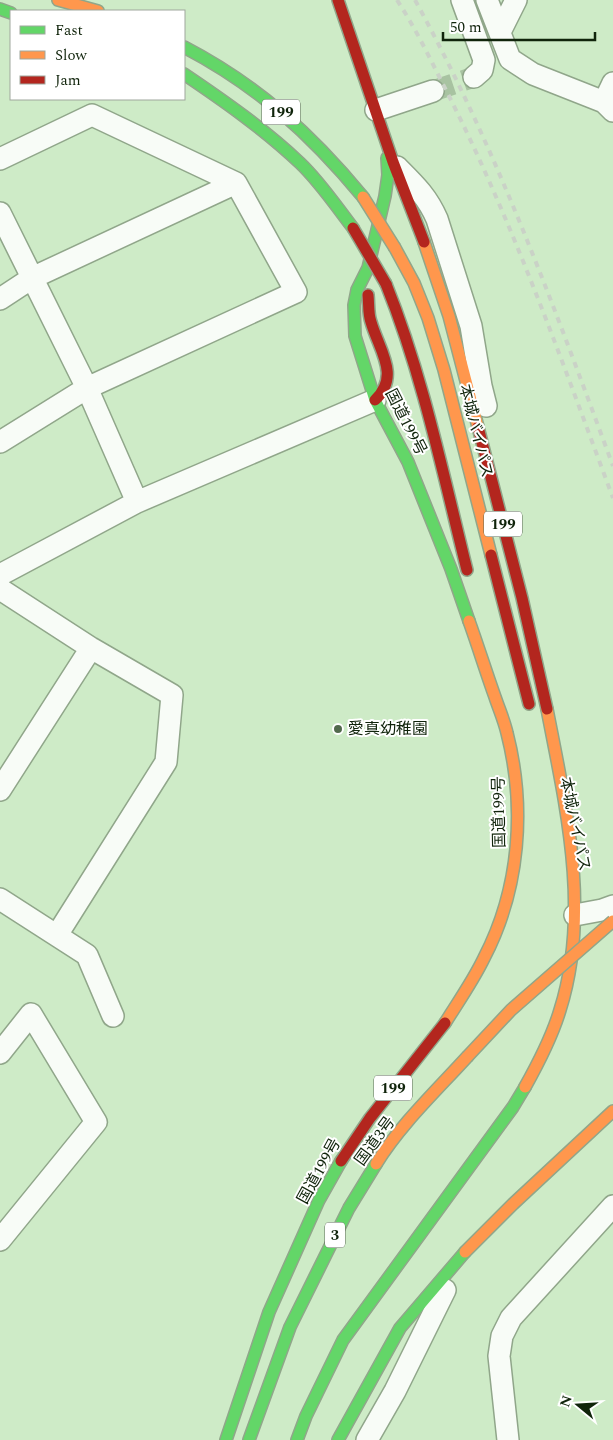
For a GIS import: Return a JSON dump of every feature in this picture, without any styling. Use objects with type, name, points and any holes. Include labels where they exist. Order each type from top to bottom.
[{"type":"highway","points":[[58,0],[94,10]]},
{"type":"highway","name":"国道199号","points":[[226,1440],[269,1312],[319,1200],[370,1118],[441,1028],[485,957],[500,921],[517,851],[518,812],[515,773],[507,732],[451,569],[408,462],[375,400],[356,336],[354,321],[357,290],[368,268],[385,196],[390,154],[352,34],[338,0]]},
{"type":"highway","name":"本城バイパス","points":[[185,48],[248,84],[305,131],[363,196],[414,282],[428,318],[444,370],[539,709]]},
{"type":"highway","name":"199","points":[[185,75],[236,109],[300,162],[353,228],[386,284],[403,326],[418,374],[469,578]]},
{"type":"highway","name":"199","points":[[368,268],[368,311],[388,377],[386,390],[375,400]]},
{"type":"highway","name":"199","points":[[476,607],[507,732]]},
{"type":"highway","name":"199","points":[[297,1440],[306,1416],[343,1340],[384,1281],[513,1107],[532,1078],[560,1014],[571,964],[575,915],[571,848],[539,709]]},
{"type":"highway","name":"本城バイパス","points":[[550,786],[565,844],[575,915]]},
{"type":"highway","name":"国道3号","points":[[250,1440],[290,1327],[349,1208],[383,1153],[466,1057],[511,1010],[613,921]]},
{"type":"highway","points":[[417,1258],[513,1107]]},
{"type":"highway","points":[[404,1348],[446,1290],[519,1204],[613,1110]]},
{"type":"highway","points":[[338,1440],[400,1328],[476,1242],[513,1204],[601,1122]]},
{"type":"highway","points":[[372,1404],[394,1363]]},
{"type":"street","points":[[462,0],[484,60],[482,70],[474,77]]},
{"type":"street","points":[[487,0],[510,59],[533,74],[610,99]]},
{"type":"street","points":[[500,32],[516,0]]},
{"type":"street","points":[[376,110],[433,91]]},
{"type":"street","points":[[0,159],[92,115],[236,183],[296,292],[88,388],[0,442]]},
{"type":"street","points":[[390,154],[431,204],[471,326],[481,386],[552,668],[552,681],[539,709]]},
{"type":"street","points":[[0,299],[32,278],[236,183]]},
{"type":"street","points":[[0,213],[88,388],[137,502]]},
{"type":"street","points":[[0,575],[137,502],[375,400]]},
{"type":"street","points":[[0,589],[91,648],[172,695],[166,762],[57,935]]},
{"type":"street","points":[[0,790],[91,648]]},
{"type":"street","points":[[0,899],[87,955],[113,1016]]},
{"type":"street","points":[[575,915],[613,906]]},
{"type":"street","points":[[0,1053],[31,1014],[96,1122],[0,1240]]},
{"type":"street","points":[[508,1440],[499,1356],[502,1336],[511,1318],[613,1206]]},
{"type":"street","points":[[360,1436],[394,1391],[446,1290]]},
{"type":"tunnel","points":[[433,91],[474,77]]},
{"type":"railway","points":[[397,0],[419,37],[451,100],[496,197],[557,347],[613,498]]},
{"type":"railway","points":[[415,0],[445,56],[472,113],[523,229],[613,466]]},
{"type":"traffic: fast","points":[[0,9],[10,13]]},
{"type":"traffic: fast","points":[[185,48],[235,78],[281,113],[323,152],[363,197]]},
{"type":"traffic: fast","points":[[185,75],[243,116],[300,163],[328,194],[353,228]]},
{"type":"traffic: fast","points":[[387,158],[388,175],[385,196],[368,268],[357,290],[354,305],[355,336],[375,400],[408,462],[451,569],[469,621]]},
{"type":"traffic: fast","points":[[297,1440],[306,1416],[343,1340],[513,1107],[525,1087]]},
{"type":"traffic: fast","points":[[226,1440],[269,1312],[319,1200],[341,1161]]},
{"type":"traffic: fast","points":[[249,1440],[290,1327],[349,1208],[376,1164]]},
{"type":"traffic: fast","points":[[338,1440],[400,1328],[465,1252]]},
{"type":"traffic: slow","points":[[58,0],[94,10]]},
{"type":"traffic: slow","points":[[363,197],[395,248]]},
{"type":"traffic: slow","points":[[424,242],[449,316],[478,427]]},
{"type":"traffic: slow","points":[[395,248],[414,283],[428,318],[444,370],[491,555]]},
{"type":"traffic: slow","points":[[445,1023],[475,975],[496,932],[512,876],[518,819],[513,761],[507,733],[469,621]]},
{"type":"traffic: slow","points":[[525,1087],[545,1049],[560,1010],[569,973],[574,935],[575,898],[568,821],[547,709]]},
{"type":"traffic: slow","points":[[467,1057],[511,1010],[613,921]]},
{"type":"traffic: slow","points":[[376,1164],[407,1122],[467,1057]]},
{"type":"traffic: slow","points":[[465,1252],[513,1204],[613,1111]]},
{"type":"traffic: jam","points":[[338,0],[393,162],[424,242]]},
{"type":"traffic: jam","points":[[353,228],[386,284]]},
{"type":"traffic: jam","points":[[386,284],[422,390],[467,570]]},
{"type":"traffic: jam","points":[[368,295],[370,319],[386,362],[387,372],[383,391],[375,400]]},
{"type":"traffic: jam","points":[[478,427],[522,598],[547,709]]},
{"type":"traffic: jam","points":[[491,555],[529,704]]},
{"type":"traffic: jam","points":[[341,1161],[370,1118],[445,1023]]},
{"type":"place","name":"愛真幼稚園","points":[[338,729]]}]
